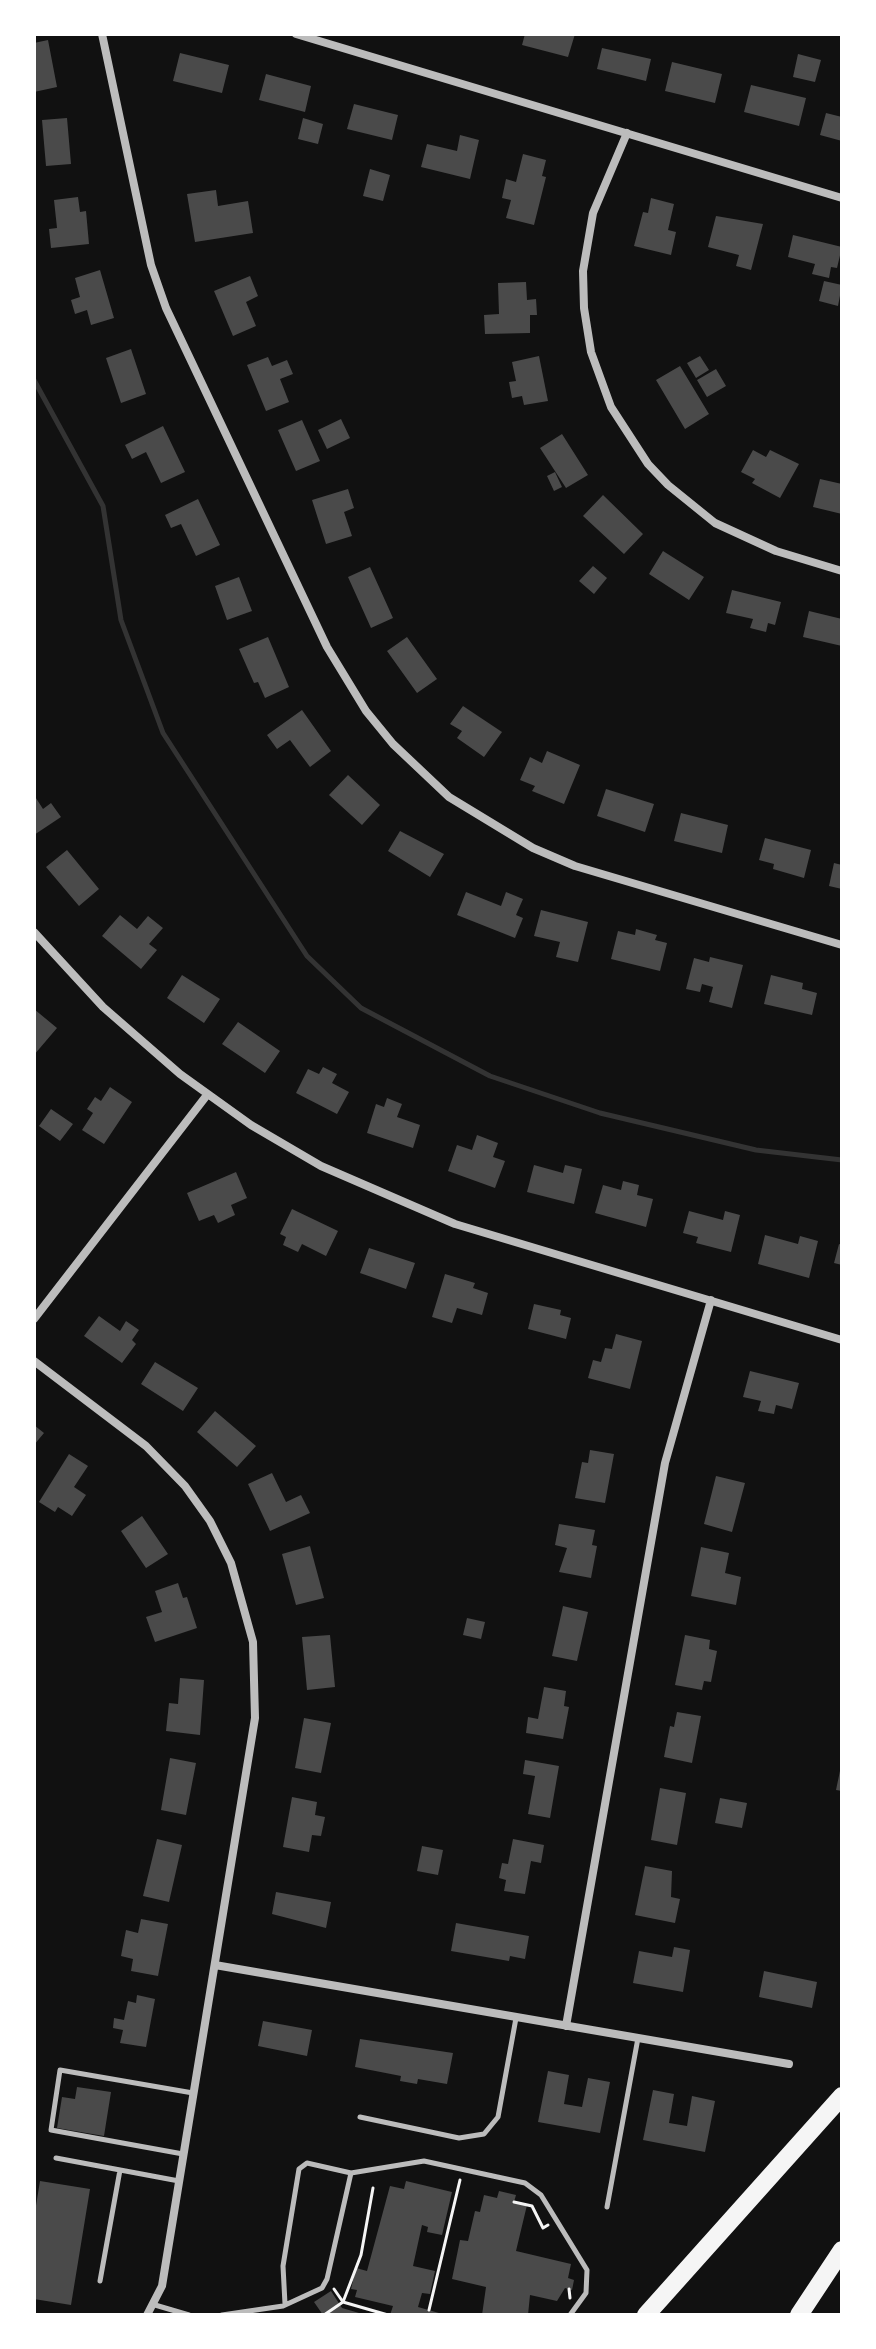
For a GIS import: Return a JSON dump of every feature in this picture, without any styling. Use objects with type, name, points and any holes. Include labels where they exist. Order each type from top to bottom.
[{"type":"highway","points":[[646,2315],[842,2096]]},
{"type":"highway","points":[[799,2315],[842,2250]]},
{"type":"street","points":[[102,34],[151,265],[166,308],[327,647],[366,711],[393,744],[449,797],[533,848],[575,866],[842,945]]},
{"type":"street","points":[[296,34],[842,198]]},
{"type":"street","points":[[627,133],[593,213],[583,271],[589,339],[611,407],[648,464],[668,485],[715,523],[776,551],[842,571]]},
{"type":"street","points":[[34,932],[103,1007],[207,1095],[321,1166],[404,1204],[492,1236],[842,1340]]},
{"type":"street","points":[[34,1319],[207,1095]]},
{"type":"street","points":[[566,2026],[665,1463],[711,1300]]},
{"type":"street","points":[[34,1361],[146,1446],[185,1486],[210,1521],[231,1563],[245,1604],[257,1680],[255,1718],[162,2286],[155,2305],[147,2315]]},
{"type":"street","points":[[215,1965],[789,2064]]},
{"type":"lane","points":[[360,2117],[459,2138],[484,2134],[498,2117],[516,2017]]},
{"type":"lane","points":[[607,2207],[638,2038]]},
{"type":"lane","points":[[183,2154],[51,2130],[60,2070],[194,2093]]},
{"type":"lane","points":[[56,2158],[179,2181]]},
{"type":"lane","points":[[285,2304],[283,2266],[299,2169],[307,2163],[351,2173],[422,2161],[533,2188],[587,2270],[586,2293],[570,2315]]},
{"type":"lane","points":[[100,2281],[120,2170]]},
{"type":"lane","points":[[222,2315],[285,2304],[324,2287],[351,2173]]},
{"type":"lane","points":[[155,2305],[189,2315]]},
{"type":"path","points":[[429,2310],[463,2169]]},
{"type":"path","points":[[324,2315],[343,2302],[361,2255],[373,2188]]},
{"type":"path","points":[[514,2202],[532,2206],[543,2228],[555,2222]]},
{"type":"path","points":[[343,2302],[388,2315]]},
{"type":"building","points":[[525,34],[575,34],[568,57],[522,45]]},
{"type":"building","points":[[48,40],[57,87],[34,92],[34,43]]},
{"type":"building","points":[[602,48],[651,59],[646,81],[597,69]]},
{"type":"building","points":[[180,53],[229,65],[222,93],[173,81]]},
{"type":"building","points":[[798,54],[821,60],[815,82],[793,77]]},
{"type":"building","points":[[672,62],[722,74],[715,103],[665,91]]},
{"type":"building","points":[[266,74],[311,86],[305,112],[259,100]]},
{"type":"building","points":[[751,85],[806,98],[799,126],[744,112]]},
{"type":"building","points":[[354,104],[398,115],[392,140],[347,129]]},
{"type":"building","points":[[826,113],[842,117],[842,141],[820,135]]},
{"type":"building","points":[[67,118],[71,164],[46,166],[42,120]]},
{"type":"building","points":[[303,118],[323,124],[318,144],[298,139]]},
{"type":"building","points":[[460,135],[479,140],[470,179],[421,167],[427,144],[457,151]]},
{"type":"building","points":[[523,154],[546,160],[542,176],[546,177],[534,225],[506,218],[511,200],[502,198],[506,179],[516,182]]},
{"type":"building","points":[[370,169],[390,175],[383,201],[363,196]]},
{"type":"building","points":[[216,190],[218,206],[248,201],[253,233],[195,242],[187,194]]},
{"type":"building","points":[[78,197],[80,212],[86,211],[89,244],[51,248],[49,229],[57,228],[54,200]]},
{"type":"building","points":[[651,198],[674,204],[668,230],[676,232],[671,255],[634,246],[643,212],[648,213]]},
{"type":"building","points":[[716,216],[763,224],[751,270],[736,266],[739,255],[708,247]]},
{"type":"building","points":[[793,235],[842,247],[837,268],[831,267],[829,278],[812,274],[815,264],[788,257]]},
{"type":"building","points":[[100,270],[114,318],[91,325],[87,310],[75,314],[71,300],[80,297],[75,278]]},
{"type":"building","points":[[250,276],[258,296],[246,302],[256,326],[233,336],[214,291]]},
{"type":"building","points":[[824,281],[842,285],[838,306],[819,301]]},
{"type":"building","points":[[526,282],[527,300],[536,299],[537,315],[530,315],[530,333],[485,334],[484,315],[499,314],[498,283]]},
{"type":"building","points":[[131,349],[146,394],[121,403],[106,358]]},
{"type":"building","points":[[539,356],[548,401],[524,405],[522,396],[512,398],[509,382],[516,381],[512,362]]},
{"type":"building","points":[[700,356],[709,370],[696,378],[687,363]]},
{"type":"building","points":[[268,357],[272,366],[287,360],[293,374],[280,379],[289,402],[266,411],[247,365]]},
{"type":"building","points":[[680,366],[709,414],[685,429],[656,380]]},
{"type":"building","points":[[716,369],[726,386],[707,397],[697,380]]},
{"type":"building","points":[[341,419],[350,438],[327,449],[318,430]]},
{"type":"building","points":[[302,420],[320,461],[296,471],[278,430]]},
{"type":"building","points":[[163,426],[185,472],[161,483],[146,452],[132,459],[125,445]]},
{"type":"building","points":[[562,434],[588,475],[566,488],[540,448]]},
{"type":"building","points":[[753,450],[766,457],[770,450],[799,464],[780,498],[752,483],[755,479],[741,472]]},
{"type":"building","points":[[555,472],[562,487],[554,491],[547,476]]},
{"type":"building","points":[[820,479],[842,484],[842,514],[813,507]]},
{"type":"building","points":[[348,489],[354,508],[344,512],[352,536],[326,544],[312,500]]},
{"type":"building","points":[[603,495],[643,534],[624,554],[583,516]]},
{"type":"building","points":[[198,499],[220,545],[196,556],[181,524],[171,528],[165,515]]},
{"type":"building","points":[[663,551],[704,577],[689,600],[649,574]]},
{"type":"building","points":[[593,566],[607,578],[594,594],[579,581]]},
{"type":"building","points":[[370,567],[393,618],[371,628],[348,577]]},
{"type":"building","points":[[239,577],[252,611],[227,620],[215,586]]},
{"type":"building","points":[[732,590],[781,602],[775,625],[768,623],[766,632],[750,628],[753,619],[726,613]]},
{"type":"building","points":[[809,611],[842,619],[842,646],[803,637]]},
{"type":"building","points":[[268,637],[289,687],[265,698],[258,682],[254,683],[239,649]]},
{"type":"building","points":[[407,637],[437,679],[417,693],[387,651]]},
{"type":"building","points":[[463,706],[502,732],[484,757],[457,738],[462,731],[450,724]]},
{"type":"building","points":[[302,710],[331,751],[310,767],[290,740],[277,749],[267,735]]},
{"type":"building","points":[[547,751],[580,765],[564,804],[532,791],[535,786],[520,780],[530,757],[542,763]]},
{"type":"building","points":[[348,775],[380,805],[362,825],[329,795]]},
{"type":"building","points":[[606,789],[654,804],[645,832],[597,816]]},
{"type":"building","points":[[34,795],[43,809],[51,803],[61,817],[34,835]]},
{"type":"building","points":[[681,813],[728,825],[722,853],[674,841]]},
{"type":"building","points":[[400,831],[444,854],[430,877],[388,851]]},
{"type":"building","points":[[765,838],[811,850],[804,878],[773,869],[774,864],[759,860]]},
{"type":"building","points":[[67,850],[99,889],[79,906],[46,867]]},
{"type":"building","points":[[834,863],[842,865],[842,889],[829,886]]},
{"type":"building","points":[[466,892],[501,906],[506,892],[523,899],[516,915],[523,918],[515,938],[457,915]]},
{"type":"building","points":[[541,910],[588,922],[578,962],[556,957],[560,942],[534,936]]},
{"type":"building","points":[[120,915],[137,929],[148,916],[163,928],[149,944],[157,950],[141,969],[102,936]]},
{"type":"building","points":[[636,929],[657,935],[655,940],[667,943],[660,971],[611,959],[618,931],[635,935]]},
{"type":"building","points":[[710,957],[743,965],[732,1008],[709,1002],[713,987],[702,984],[700,992],[686,989],[694,958],[709,962]]},
{"type":"building","points":[[182,975],[220,999],[204,1023],[167,998]]},
{"type":"building","points":[[771,975],[803,983],[802,989],[817,993],[812,1015],[764,1004]]},
{"type":"building","points":[[34,1009],[57,1028],[34,1055]]},
{"type":"building","points":[[238,1022],[280,1051],[265,1073],[222,1044]]},
{"type":"building","points":[[323,1067],[337,1074],[332,1083],[349,1092],[337,1114],[296,1093],[308,1069],[319,1074]]},
{"type":"building","points":[[110,1087],[132,1102],[104,1144],[82,1130],[93,1113],[87,1109],[95,1097],[101,1101]]},
{"type":"building","points":[[387,1098],[402,1104],[397,1117],[420,1125],[413,1148],[367,1133],[376,1104],[384,1107]]},
{"type":"building","points":[[51,1109],[73,1124],[60,1141],[39,1126]]},
{"type":"building","points":[[477,1135],[498,1143],[493,1157],[505,1161],[495,1188],[448,1171],[457,1145],[472,1150]]},
{"type":"building","points":[[534,1165],[563,1173],[565,1165],[582,1169],[574,1204],[527,1192]]},
{"type":"building","points":[[236,1172],[247,1198],[231,1205],[235,1215],[218,1223],[214,1215],[199,1221],[187,1193]]},
{"type":"building","points":[[623,1181],[639,1185],[637,1195],[653,1199],[646,1227],[595,1213],[603,1185],[621,1190]]},
{"type":"building","points":[[292,1209],[338,1231],[326,1256],[302,1244],[298,1252],[283,1245],[286,1237],[280,1234]]},
{"type":"building","points":[[689,1211],[723,1220],[725,1211],[740,1215],[731,1252],[696,1243],[698,1237],[683,1233]]},
{"type":"building","points":[[765,1235],[798,1244],[800,1236],[818,1241],[809,1278],[758,1264]]},
{"type":"building","points":[[839,1244],[842,1245],[842,1265],[834,1263]]},
{"type":"building","points":[[369,1248],[415,1263],[406,1289],[360,1273]]},
{"type":"building","points":[[445,1274],[475,1283],[473,1288],[488,1293],[482,1315],[457,1308],[452,1323],[432,1317]]},
{"type":"building","points":[[534,1304],[561,1310],[560,1315],[571,1318],[566,1339],[528,1329]]},
{"type":"building","points":[[99,1316],[120,1331],[126,1321],[139,1330],[132,1340],[136,1344],[122,1363],[84,1336]]},
{"type":"building","points":[[616,1334],[642,1341],[630,1389],[588,1378],[593,1360],[601,1362],[605,1348],[612,1349]]},
{"type":"building","points":[[155,1362],[198,1388],[183,1411],[141,1384]]},
{"type":"building","points":[[750,1371],[799,1383],[792,1409],[776,1405],[774,1414],[758,1411],[761,1401],[743,1397]]},
{"type":"building","points":[[215,1411],[256,1446],[237,1467],[197,1432]]},
{"type":"building","points":[[34,1425],[44,1433],[34,1445]]},
{"type":"building","points":[[590,1450],[614,1454],[605,1503],[575,1498],[582,1462],[588,1463]]},
{"type":"building","points":[[69,1454],[88,1466],[74,1487],[86,1495],[72,1516],[58,1507],[55,1512],[39,1502]]},
{"type":"building","points":[[272,1473],[286,1502],[301,1495],[310,1513],[270,1531],[248,1484]]},
{"type":"building","points":[[716,1476],[745,1483],[732,1532],[704,1524]]},
{"type":"building","points":[[142,1516],[168,1554],[146,1568],[121,1531]]},
{"type":"building","points":[[559,1524],[595,1530],[592,1545],[597,1546],[591,1578],[559,1572],[567,1548],[555,1545]]},
{"type":"building","points":[[310,1546],[324,1598],[296,1605],[282,1554]]},
{"type":"building","points":[[701,1547],[729,1553],[725,1573],[741,1577],[736,1605],[691,1596]]},
{"type":"building","points":[[178,1583],[183,1598],[187,1597],[197,1628],[155,1642],[146,1617],[162,1612],[155,1591]]},
{"type":"building","points":[[563,1606],[588,1612],[577,1661],[552,1656]]},
{"type":"building","points":[[467,1618],[485,1622],[481,1639],[463,1635]]},
{"type":"building","points":[[330,1635],[335,1687],[307,1690],[302,1637]]},
{"type":"building","points":[[685,1635],[710,1640],[709,1649],[717,1651],[711,1682],[704,1681],[702,1690],[675,1685]]},
{"type":"building","points":[[180,1678],[204,1680],[200,1735],[166,1731],[169,1703],[178,1704]]},
{"type":"building","points":[[544,1687],[566,1691],[564,1706],[569,1707],[563,1739],[526,1733],[528,1717],[538,1719]]},
{"type":"building","points":[[677,1712],[701,1716],[692,1763],[664,1757],[670,1726],[674,1727]]},
{"type":"building","points":[[304,1718],[331,1723],[321,1773],[295,1768]]},
{"type":"building","points":[[170,1758],[196,1763],[186,1815],[161,1810]]},
{"type":"building","points":[[525,1760],[559,1766],[550,1818],[528,1814],[535,1776],[523,1774]]},
{"type":"building","points":[[842,1766],[842,1791],[836,1790]]},
{"type":"building","points":[[660,1788],[686,1793],[677,1845],[651,1840]]},
{"type":"building","points":[[292,1797],[317,1802],[315,1815],[325,1817],[321,1836],[312,1835],[309,1852],[283,1847]]},
{"type":"building","points":[[720,1798],[747,1803],[742,1828],[715,1823]]},
{"type":"building","points":[[157,1839],[182,1845],[169,1902],[143,1896]]},
{"type":"building","points":[[513,1839],[544,1845],[541,1863],[531,1861],[525,1894],[504,1891],[506,1880],[499,1878],[502,1863],[508,1864]]},
{"type":"building","points":[[422,1846],[443,1850],[438,1875],[417,1871]]},
{"type":"building","points":[[645,1866],[672,1871],[671,1897],[680,1899],[675,1923],[635,1915]]},
{"type":"building","points":[[276,1892],[331,1902],[326,1928],[272,1914]]},
{"type":"building","points":[[141,1919],[168,1924],[158,1976],[131,1971],[133,1959],[121,1956],[126,1930],[138,1933]]},
{"type":"building","points":[[456,1923],[529,1936],[525,1959],[510,1956],[509,1961],[451,1951]]},
{"type":"building","points":[[674,1947],[690,1950],[683,1992],[633,1983],[639,1951],[672,1957]]},
{"type":"building","points":[[764,1971],[817,1982],[812,2008],[759,1997]]},
{"type":"building","points":[[137,1995],[155,1999],[146,2047],[120,2043],[123,2030],[113,2028],[114,2018],[124,2020],[128,2001],[136,2003]]},
{"type":"building","points":[[263,2021],[312,2030],[307,2056],[258,2046]]},
{"type":"building","points":[[360,2039],[453,2053],[447,2084],[418,2079],[417,2084],[400,2081],[401,2076],[355,2067]]},
{"type":"building","points":[[548,2071],[569,2075],[564,2104],[582,2107],[588,2078],[610,2082],[600,2133],[538,2122]]},
{"type":"building","points":[[77,2087],[111,2092],[104,2136],[57,2128],[62,2097],[75,2099]]},
{"type":"building","points":[[653,2090],[674,2094],[669,2123],[687,2126],[692,2096],[715,2101],[705,2152],[643,2140]]},
{"type":"building","points":[[40,2181],[90,2189],[71,2305],[34,2299],[34,2218]]},
{"type":"building","points":[[406,2181],[452,2192],[442,2235],[427,2232],[428,2227],[422,2225],[413,2266],[435,2271],[430,2294],[422,2293],[418,2307],[446,2315],[390,2315],[393,2306],[355,2297],[357,2290],[351,2289],[356,2268],[367,2271],[390,2186],[404,2189]]},
{"type":"building","points":[[499,2191],[516,2195],[514,2202],[527,2205],[516,2251],[571,2264],[568,2278],[574,2280],[572,2290],[565,2288],[557,2301],[530,2295],[528,2315],[482,2315],[486,2287],[452,2279],[460,2240],[468,2241],[475,2211],[480,2212],[484,2195],[497,2198]]},
{"type":"building","points":[[331,2291],[342,2308],[366,2315],[323,2315],[314,2302]]},
{"type":"waterway","points":[[34,380],[103,506],[121,620],[163,733],[307,956],[361,1008],[490,1076],[600,1113],[756,1150],[842,1160]]}]
